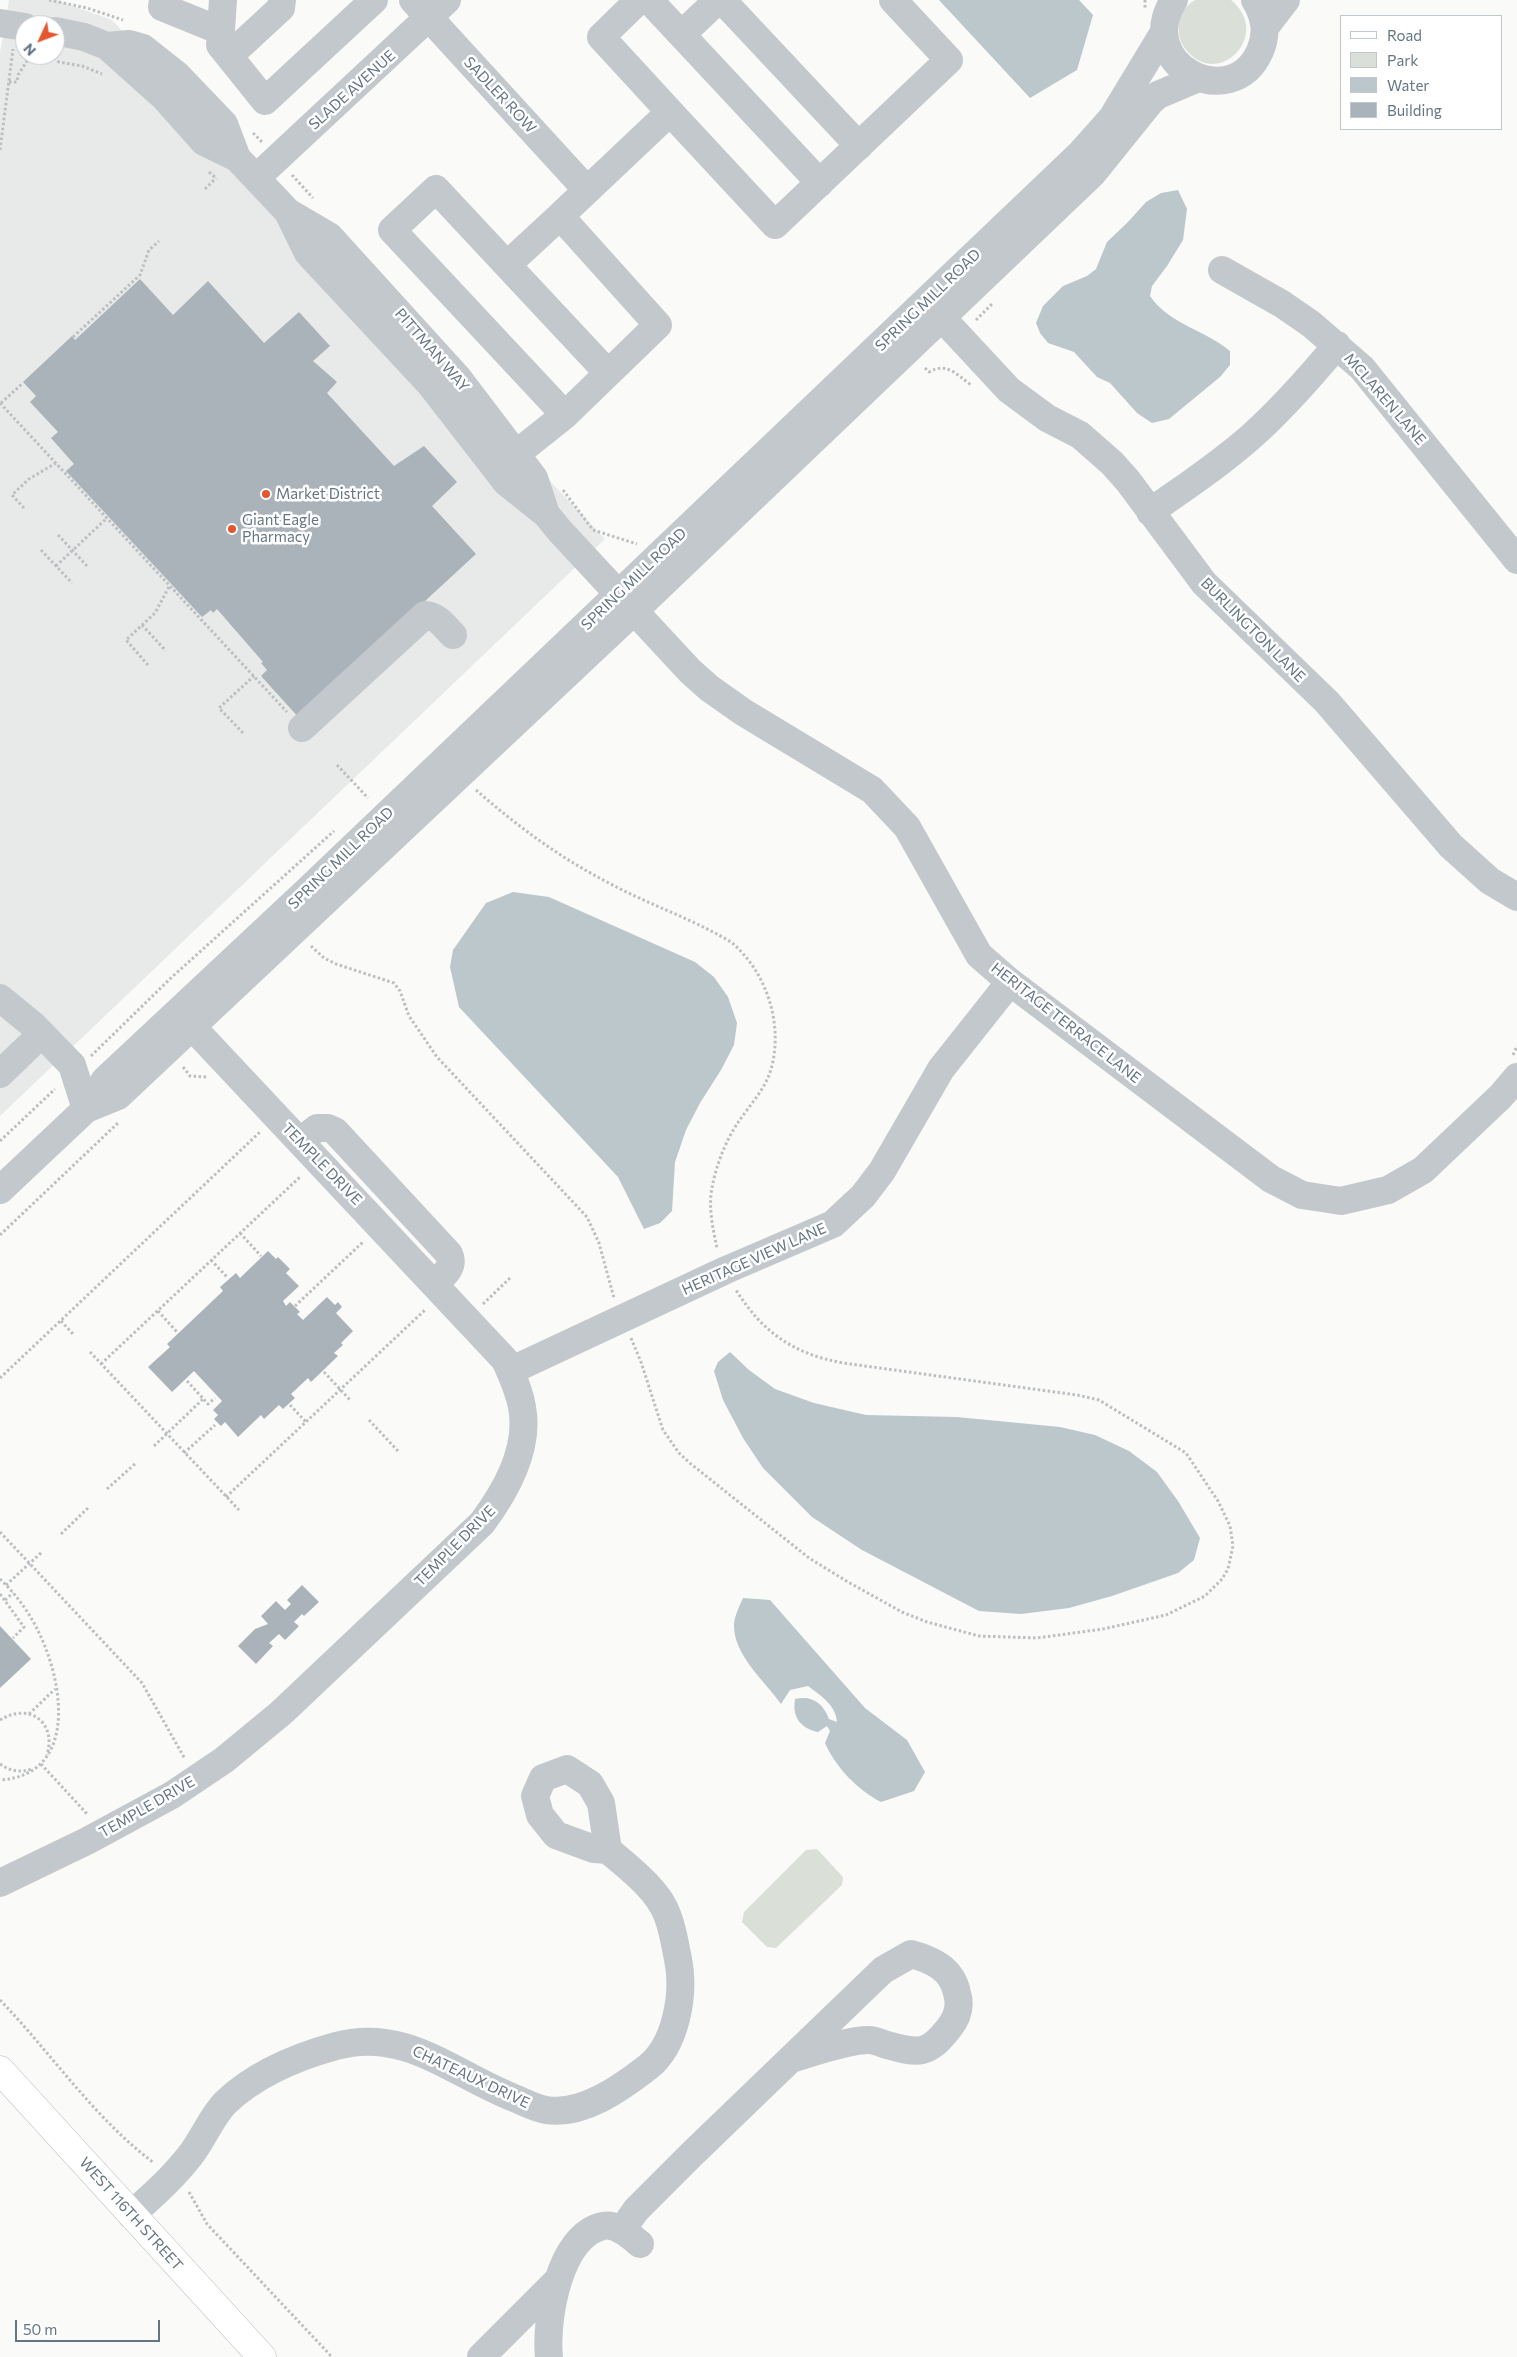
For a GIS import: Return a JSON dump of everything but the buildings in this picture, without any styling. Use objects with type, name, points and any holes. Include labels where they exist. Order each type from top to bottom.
[{"type":"main road","name":"WEST 116TH STREET","points":[[0,2070],[262,2357]]},
{"type":"street","points":[[163,0],[162,7],[221,31]]},
{"type":"street","points":[[223,0],[220,44],[266,101],[374,0]]},
{"type":"street","points":[[639,0],[601,37],[775,224],[948,60],[893,0]]},
{"type":"street","points":[[649,0],[820,183]]},
{"type":"street","points":[[682,34],[720,0],[859,146]]},
{"type":"street","points":[[1168,10],[1167,47],[1174,61],[1185,71],[1198,78],[1215,81],[1231,78],[1246,71],[1257,58],[1264,43],[1266,26],[1262,12],[1255,0]]},
{"type":"street","points":[[1266,26],[1286,0]]},
{"type":"street","points":[[229,56],[284,3]]},
{"type":"street","name":"SLADE AVENUE","points":[[256,178],[430,6]]},
{"type":"street","name":"SADLER ROW","points":[[430,6],[587,190]]},
{"type":"street","name":"SPRING MILL ROAD","points":[[934,310],[1101,133],[1139,76],[1168,10]]},
{"type":"street","points":[[0,23],[15,25]]},
{"type":"street","name":"PITTMAN WAY","points":[[65,33],[84,37],[108,46],[164,97],[228,166],[256,178],[288,212],[329,236],[436,352],[516,454],[534,478],[546,514]]},
{"type":"street","name":"SPRING MILL ROAD","points":[[0,1190],[86,1109],[118,1096],[185,1020],[934,310],[1093,173],[1151,101],[1198,78]]},
{"type":"street","points":[[507,264],[670,112]]},
{"type":"street","points":[[565,415],[392,230],[436,189],[608,373]]},
{"type":"street","name":"PITTMAN WAY","points":[[288,212],[308,253],[430,384],[506,482],[546,514],[626,603]]},
{"type":"street","points":[[516,454],[565,415],[658,326],[560,216]]},
{"type":"street","name":"MCLAREN LANE","points":[[1222,270],[1282,304],[1337,345],[1362,368],[1389,399],[1517,560]]},
{"type":"street","name":"BURLINGTON LANE","points":[[934,310],[1009,390],[1047,418],[1080,435],[1112,463],[1128,481],[1204,583],[1326,702],[1451,846],[1490,881],[1517,897]]},
{"type":"street","points":[[1150,512],[1204,475],[1253,435],[1284,405],[1337,345]]},
{"type":"street","name":"HERITAGE TERRACE LANE","points":[[626,603],[690,671],[725,700],[872,790],[907,827],[979,955],[1010,982],[1271,1179],[1302,1195],[1340,1201],[1388,1190],[1423,1170],[1501,1096],[1513,1069]]},
{"type":"street","points":[[296,722],[425,615],[432,615],[453,635]]},
{"type":"street","name":"HERITAGE VIEW LANE","points":[[510,1370],[631,1325],[733,1284],[833,1224],[863,1196],[882,1171],[941,1069],[1010,982]]},
{"type":"street","points":[[0,998],[33,1025],[72,1065],[86,1109]]},
{"type":"street","points":[[0,1006],[29,1046],[86,1109]]},
{"type":"street","name":"TEMPLE DRIVE","points":[[0,1883],[87,1842],[172,1796],[231,1755],[282,1713],[482,1523],[499,1501],[511,1478],[523,1430],[522,1408],[510,1370],[505,1360],[490,1341],[433,1294],[300,1141],[185,1020]]},
{"type":"street","points":[[0,1073],[29,1046]]},
{"type":"street","name":"CHATEAUX DRIVE","points":[[131,2215],[171,2178],[192,2152],[224,2104],[247,2084],[287,2063],[338,2045],[375,2040],[419,2051],[499,2092],[547,2110],[574,2108],[604,2096],[628,2083],[654,2063],[668,2042],[680,1993],[679,1966],[668,1915],[650,1889],[608,1850]]},
{"type":"street","points":[[549,2357],[548,2344],[551,2310],[557,2281],[568,2256],[586,2233],[604,2225],[631,2236],[643,2203],[883,1970],[911,1954],[927,1958],[943,1967],[955,1983],[960,2005],[954,2022],[939,2042],[928,2050],[906,2050],[869,2040],[794,2058]]},
{"type":"street","points":[[481,2357],[557,2281]]},
{"type":"path","points":[[10,82],[17,82],[18,76],[27,62],[44,55],[51,56],[59,62],[82,66],[107,76]]},
{"type":"path","points":[[0,150],[10,71]]},
{"type":"path","points":[[205,189],[228,166]]},
{"type":"path","points":[[209,171],[216,178]]},
{"type":"path","points":[[73,337],[140,275],[149,250],[158,241]]},
{"type":"path","points":[[23,383],[0,403],[296,722]]},
{"type":"path","points":[[24,508],[12,495],[29,480],[56,463]]},
{"type":"path","points":[[560,485],[593,530],[637,544],[630,551]]},
{"type":"path","points":[[56,573],[73,551],[107,518]]},
{"type":"path","points":[[58,535],[88,567]]},
{"type":"path","points":[[41,550],[72,583]]},
{"type":"path","points":[[148,665],[126,640],[155,613],[170,585]]},
{"type":"path","points":[[142,625],[166,651]]},
{"type":"path","points":[[243,733],[219,708],[254,676]]},
{"type":"path","points":[[337,766],[367,800],[375,792]]},
{"type":"path","points":[[310,945],[324,958],[336,964],[394,983],[400,992],[409,1016],[437,1057],[587,1217],[599,1243],[610,1288],[631,1325],[630,1336],[641,1362],[663,1430],[679,1453],[809,1558],[902,1612],[927,1622],[979,1636],[1037,1638],[1104,1629],[1166,1615],[1205,1596],[1222,1579],[1228,1569],[1233,1546],[1230,1526],[1218,1501],[1194,1462],[1180,1449],[1099,1400],[1077,1395],[843,1363],[810,1355],[785,1344],[768,1330],[746,1306],[717,1250],[713,1227],[712,1188],[727,1143],[771,1070],[775,1042],[774,1021],[764,984],[740,950],[731,942],[607,882],[557,854],[509,820],[476,790]]},
{"type":"path","points":[[91,1057],[172,977],[340,824]]},
{"type":"path","points":[[1513,1069],[1517,1046]]},
{"type":"path","points":[[0,1141],[46,1097]]},
{"type":"path","points":[[0,1378],[264,1129]]},
{"type":"path","points":[[101,1364],[305,1173]]},
{"type":"path","points":[[240,1233],[261,1256]]},
{"type":"path","points":[[295,1306],[367,1238]]},
{"type":"path","points":[[212,1260],[228,1277]]},
{"type":"path","points":[[480,1306],[510,1278]]},
{"type":"path","points":[[226,1497],[341,1390],[433,1294]]},
{"type":"path","points":[[158,1311],[178,1332]]},
{"type":"path","points":[[61,1321],[72,1334]]},
{"type":"path","points":[[90,1352],[239,1510]]},
{"type":"path","points":[[324,1372],[351,1401]]},
{"type":"path","points":[[187,1381],[208,1404],[215,1398]]},
{"type":"path","points":[[154,1446],[203,1399]]},
{"type":"path","points":[[290,1405],[306,1422]]},
{"type":"path","points":[[369,1420],[398,1451]]},
{"type":"path","points":[[184,1453],[215,1425]]},
{"type":"path","points":[[107,1489],[136,1463]]},
{"type":"path","points":[[60,1534],[89,1507]]},
{"type":"path","points":[[0,1532],[142,1683],[165,1726],[189,1764]]},
{"type":"path","points":[[6,1585],[42,1552]]},
{"type":"path","points":[[0,1580],[13,1593],[41,1636],[49,1658],[59,1712],[58,1731],[53,1748],[41,1764],[31,1770],[19,1772],[7,1769],[0,1764]]},
{"type":"path","points":[[5,1600],[13,1593]]},
{"type":"path","points":[[0,1594],[24,1627],[13,1638]]},
{"type":"path","points":[[29,1714],[56,1689]]},
{"type":"path","points":[[0,1720],[9,1714],[21,1712],[29,1714],[42,1722],[48,1732],[50,1743],[48,1755],[41,1764],[24,1776],[0,1780]]},
{"type":"path","points":[[41,1764],[94,1821]]},
{"type":"shaded area","points":[[9,0],[56,0],[112,20],[605,539],[0,1116],[0,53]]},
{"type":"green space","points":[[1195,0],[1231,0],[1242,13],[1246,27],[1244,41],[1237,52],[1227,60],[1215,64],[1202,62],[1189,53],[1182,43],[1179,32],[1180,18],[1187,6]]},
{"type":"green space","points":[[817,1849],[843,1877],[842,1885],[776,1948],[767,1947],[742,1922],[744,1912],[806,1850]]},
{"type":"water","points":[[939,0],[1079,0],[1093,15],[1077,70],[1030,98]]},
{"type":"water","points":[[1178,190],[1187,209],[1183,240],[1152,286],[1150,296],[1158,306],[1177,320],[1210,337],[1230,351],[1230,365],[1220,377],[1169,419],[1152,423],[1137,413],[1110,383],[1097,377],[1074,352],[1048,343],[1040,333],[1036,323],[1043,306],[1063,286],[1087,276],[1096,269],[1107,242],[1146,202],[1161,193]]},
{"type":"water","points":[[513,892],[549,897],[695,962],[714,977],[728,997],[737,1023],[734,1045],[686,1130],[675,1162],[672,1211],[660,1223],[644,1229],[618,1177],[459,1007],[450,967],[453,950],[486,903]]},
{"type":"water","points":[[730,1352],[749,1370],[775,1389],[814,1403],[866,1415],[957,1417],[1060,1427],[1095,1435],[1129,1451],[1157,1472],[1178,1501],[1200,1538],[1194,1560],[1178,1573],[1112,1596],[1069,1608],[1021,1614],[979,1611],[862,1550],[812,1517],[763,1468],[743,1438],[723,1400],[714,1371],[718,1362]]},
{"type":"water","points":[[743,1598],[770,1600],[865,1708],[907,1740],[925,1772],[914,1791],[881,1802],[856,1785],[835,1761],[825,1743],[830,1731],[827,1726],[818,1732],[806,1728],[796,1716],[795,1699],[807,1698],[820,1705],[827,1713],[829,1719],[837,1722],[831,1706],[823,1697],[808,1686],[790,1690],[781,1704],[744,1657],[735,1635],[734,1624],[736,1614]]},
{"type":"place","name":"Market District","points":[[266,494]]},
{"type":"place","name":"Giant Eagle Pharmacy","points":[[232,529]]}]
